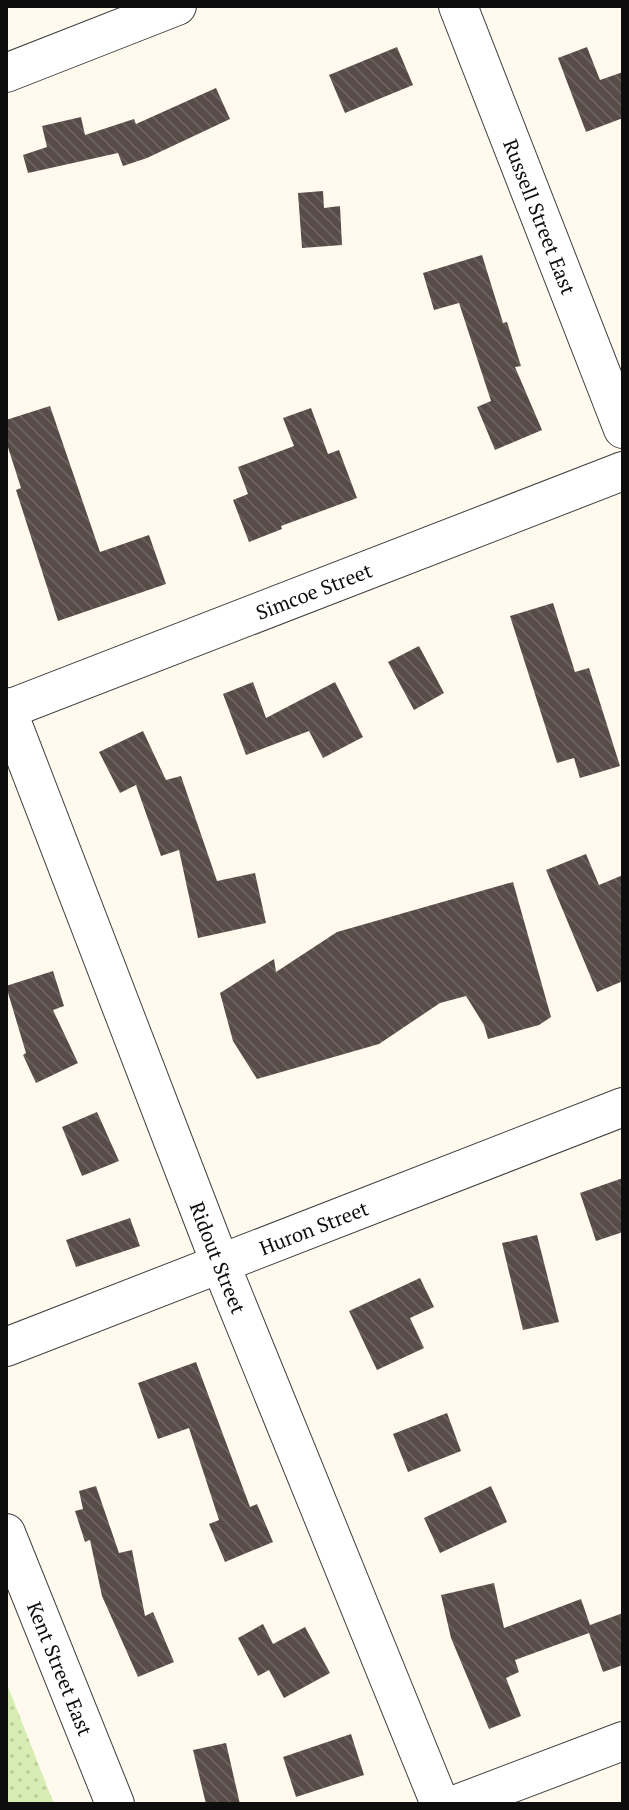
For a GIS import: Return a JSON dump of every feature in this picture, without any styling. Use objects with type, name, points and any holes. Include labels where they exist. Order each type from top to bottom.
[{"type":"street","points":[[6,73],[177,6]]},
{"type":"street","name":"Russell Street East","points":[[458,6],[623,429]]},
{"type":"street","name":"Simcoe Street","points":[[6,709],[623,471]]},
{"type":"street","name":"Ridout Street","points":[[6,709],[220,1263],[440,1804]]},
{"type":"street","name":"Huron Street","points":[[6,1347],[623,1107]]},
{"type":"street","name":"Kent Street East","points":[[6,1533],[115,1804]]},
{"type":"street","points":[[457,1804],[623,1741]]},
{"type":"green space","points":[[7,1684],[54,1804],[6,1804]]},
{"type":"building","points":[[397,47],[413,85],[345,113],[329,75]]},
{"type":"building","points":[[587,47],[600,80],[623,72],[623,118],[586,132],[558,58]]},
{"type":"building","points":[[216,88],[230,119],[147,158],[123,166],[118,153],[28,173],[23,155],[47,147],[42,126],[81,117],[85,135],[134,119],[136,124]]},
{"type":"building","points":[[323,191],[324,208],[340,206],[342,245],[302,248],[298,193]]},
{"type":"building","points":[[482,255],[503,323],[507,322],[521,366],[515,367],[542,430],[495,450],[477,407],[491,401],[459,303],[434,310],[423,273]]},
{"type":"building","points":[[50,406],[100,552],[149,535],[166,584],[58,621],[16,490],[21,488],[6,441],[6,420]]},
{"type":"building","points":[[311,408],[328,454],[339,450],[357,498],[281,526],[282,529],[249,542],[233,500],[248,494],[238,467],[294,446],[283,418]]},
{"type":"building","points":[[553,603],[575,672],[589,668],[620,766],[580,778],[574,758],[557,763],[510,616]]},
{"type":"building","points":[[419,646],[444,693],[414,710],[388,662]]},
{"type":"building","points":[[253,682],[266,718],[335,682],[363,737],[323,758],[309,731],[246,755],[223,694]]},
{"type":"building","points":[[143,731],[166,780],[181,776],[217,881],[255,873],[266,923],[198,938],[179,850],[161,856],[136,785],[120,793],[99,752]]},
{"type":"building","points":[[586,854],[599,885],[623,875],[623,981],[597,992],[546,870]]},
{"type":"building","points":[[513,882],[551,1017],[539,1025],[488,1039],[484,1025],[466,996],[440,1003],[379,1044],[257,1079],[233,1041],[220,993],[274,959],[276,972],[337,932]]},
{"type":"building","points":[[53,971],[64,1006],[53,1010],[78,1063],[36,1083],[23,1055],[26,1053],[6,986]]},
{"type":"building","points":[[97,1112],[119,1161],[82,1176],[62,1127]]},
{"type":"building","points":[[623,1178],[623,1232],[596,1241],[580,1193]]},
{"type":"building","points":[[130,1218],[140,1246],[76,1267],[66,1240]]},
{"type":"building","points":[[537,1235],[559,1322],[523,1330],[502,1243]]},
{"type":"building","points":[[420,1278],[434,1307],[410,1318],[424,1348],[377,1370],[349,1311]]},
{"type":"building","points":[[196,1362],[250,1507],[257,1504],[273,1542],[225,1562],[209,1524],[219,1520],[189,1428],[158,1439],[138,1383]]},
{"type":"building","points":[[447,1413],[461,1451],[408,1472],[393,1434]]},
{"type":"building","points":[[96,1486],[119,1553],[132,1550],[145,1616],[153,1612],[174,1662],[138,1677],[102,1596],[90,1540],[85,1542],[75,1511],[83,1509],[79,1491]]},
{"type":"building","points":[[491,1486],[507,1522],[440,1553],[424,1518]]},
{"type":"building","points":[[494,1583],[504,1628],[581,1599],[590,1625],[623,1613],[623,1665],[603,1672],[589,1633],[515,1660],[519,1672],[506,1678],[521,1716],[489,1729],[451,1638],[441,1595]]},
{"type":"building","points":[[263,1624],[273,1644],[305,1627],[330,1673],[284,1698],[269,1670],[258,1676],[238,1638]]},
{"type":"building","points":[[351,1734],[364,1775],[296,1797],[283,1757]]},
{"type":"building","points":[[226,1743],[240,1804],[206,1804],[193,1750]]}]
